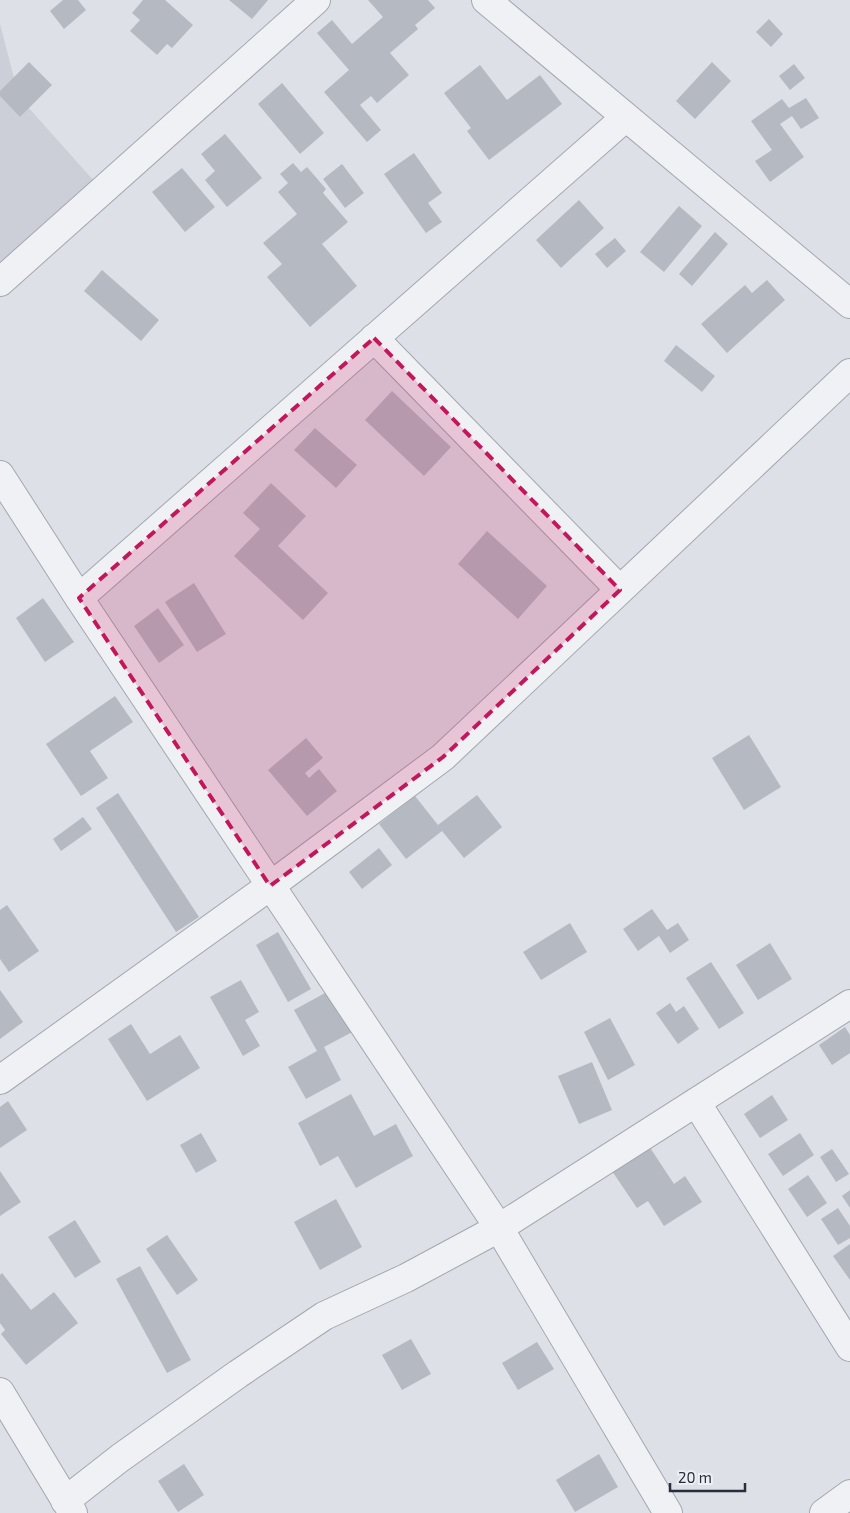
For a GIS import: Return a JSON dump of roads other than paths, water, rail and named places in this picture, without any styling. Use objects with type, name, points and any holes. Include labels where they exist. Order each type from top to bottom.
[{"type":"street","points":[[0,282],[316,0]]},
{"type":"street","points":[[486,0],[850,304]]},
{"type":"street","points":[[79,598],[626,117]]},
{"type":"street","points":[[374,338],[620,590]]},
{"type":"street","points":[[0,1080],[270,886],[443,757],[850,373]]},
{"type":"street","points":[[0,475],[79,598],[499,1228],[668,1513]]},
{"type":"street","points":[[0,1392],[69,1507],[199,1402],[324,1316],[406,1278],[499,1228],[850,1004]]},
{"type":"street","points":[[696,1102],[850,1347]]},
{"type":"street","points":[[824,1513],[850,1494]]}]
